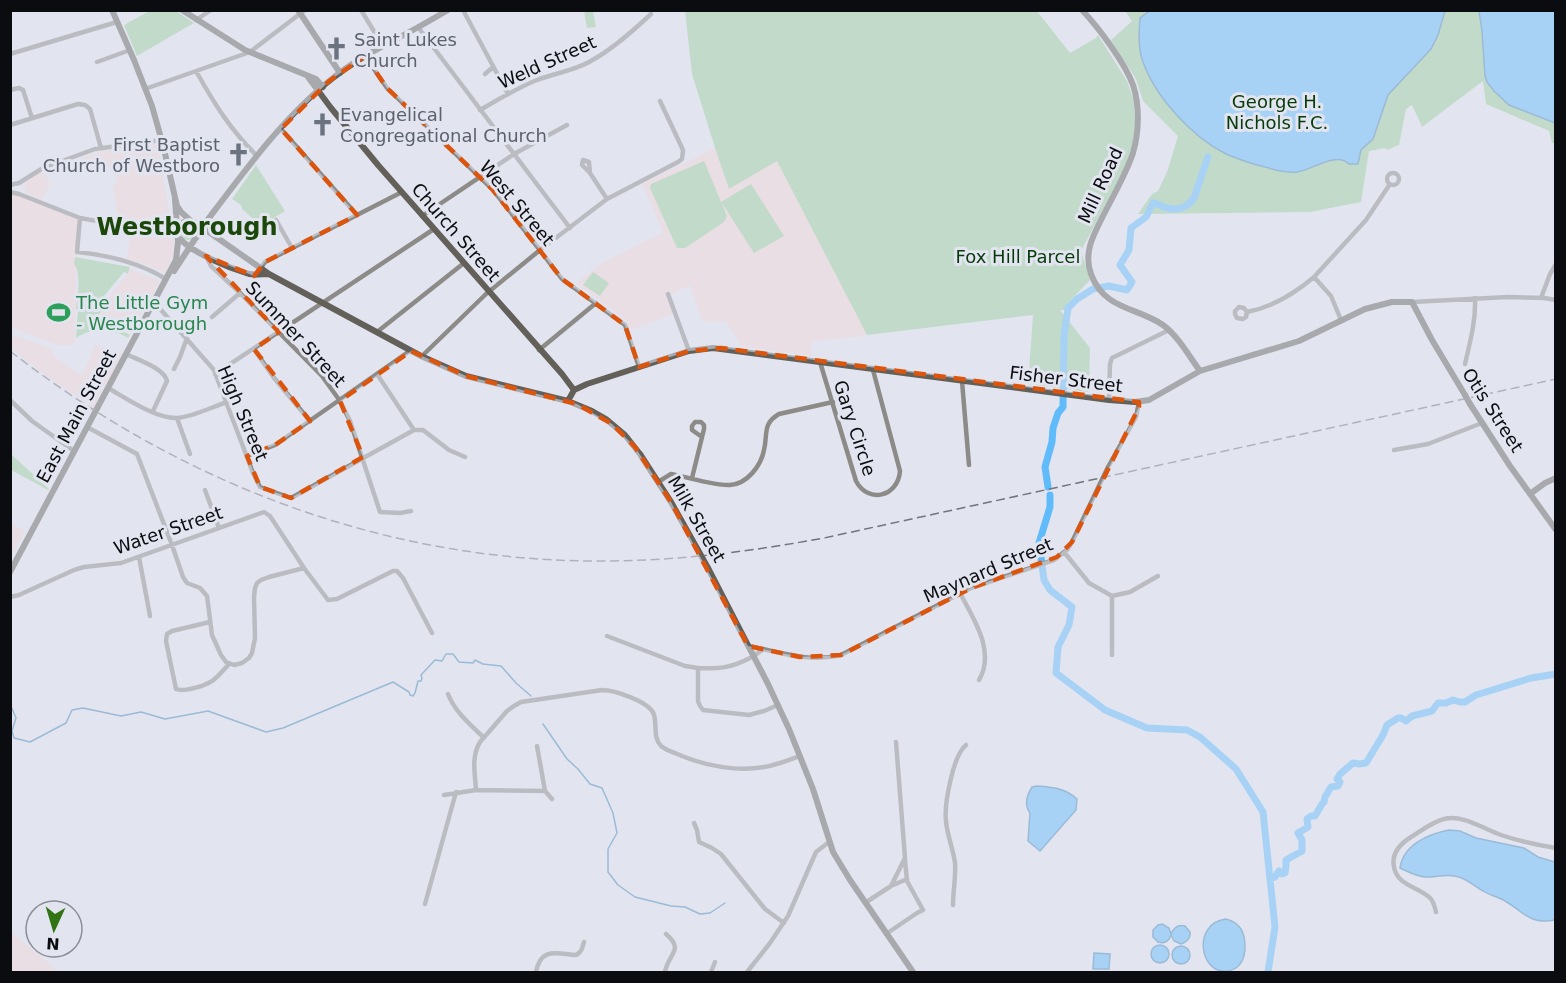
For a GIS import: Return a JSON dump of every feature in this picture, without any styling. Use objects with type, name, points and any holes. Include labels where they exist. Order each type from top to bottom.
[{"type":"main road","points":[[112,10],[130,50],[162,140],[175,199],[177,233],[183,242],[199,253],[249,274],[269,274]]},
{"type":"main road","points":[[182,10],[250,52]]},
{"type":"main road","name":"East Main Street","points":[[168,277],[256,156],[321,89],[365,56],[448,10]]},
{"type":"main road","name":"Mill Road","points":[[1082,10],[1103,36],[1129,76],[1136,95],[1137,114],[1137,134],[1131,158],[1090,242],[1089,265],[1094,281],[1100,290],[1117,304],[1154,320],[1169,330],[1200,371]]},
{"type":"main road","points":[[301,12],[340,73]]},
{"type":"main road","name":"Church Street","points":[[250,52],[308,77],[321,89],[336,115],[574,390]]},
{"type":"main road","points":[[175,199],[180,210],[198,230],[196,238],[183,242]]},
{"type":"main road","points":[[177,233],[181,223],[193,222]]},
{"type":"main road","name":"Milk Street","points":[[193,222],[204,226],[269,274],[422,356],[474,378],[568,401],[592,411],[619,429],[635,447],[683,522],[754,657],[800,756],[837,859],[913,972]]},
{"type":"main road","name":"East Main Street","points":[[10,572],[168,277],[178,250],[177,233]]},
{"type":"main road","points":[[183,257],[191,253],[199,253]]},
{"type":"main road","name":"Fisher Street","points":[[574,390],[689,351],[721,348],[873,370],[1139,402],[1154,398],[1200,371],[1299,341],[1373,306],[1392,302],[1412,302]]},
{"type":"main road","name":"Otis Street","points":[[1412,302],[1470,404],[1556,530]]},
{"type":"main road","points":[[568,401],[574,390]]},
{"type":"main road","points":[[1530,494],[1556,478]]},
{"type":"street","points":[[196,20],[211,10]]},
{"type":"street","points":[[361,10],[384,46]]},
{"type":"street","points":[[463,10],[508,94]]},
{"type":"street","points":[[145,89],[250,52],[301,12]]},
{"type":"street","name":"Weld Street","points":[[480,110],[539,80],[590,61],[627,36],[651,14]]},
{"type":"street","points":[[10,54],[117,22]]},
{"type":"street","points":[[418,27],[570,228]]},
{"type":"street","points":[[97,62],[130,50]]},
{"type":"street","name":"West Street","points":[[365,56],[392,93],[480,177],[562,279],[619,319],[626,327],[639,367]]},
{"type":"street","points":[[485,74],[493,67]]},
{"type":"street","points":[[196,72],[233,131],[256,156]]},
{"type":"street","points":[[10,90],[19,88],[23,90],[32,118]]},
{"type":"street","points":[[422,356],[489,292],[607,199],[683,158],[683,150],[660,101]]},
{"type":"street","points":[[10,125],[78,104],[85,105],[90,111],[101,148]]},
{"type":"street","points":[[422,216],[514,154],[567,125]]},
{"type":"street","points":[[281,129],[357,215]]},
{"type":"street","points":[[10,185],[19,183],[43,168],[101,148],[162,140]]},
{"type":"street","points":[[590,173],[607,199]]},
{"type":"street","points":[[1247,312],[1281,300],[1314,277],[1366,220],[1390,184]]},
{"type":"street","points":[[10,192],[80,218],[177,233]]},
{"type":"street","points":[[256,275],[265,262],[402,192]]},
{"type":"street","points":[[80,218],[77,252],[111,258],[168,277]]},
{"type":"street","points":[[276,220],[292,248]]},
{"type":"street","points":[[215,374],[434,229]]},
{"type":"street","points":[[153,239],[155,231]]},
{"type":"street","name":"Summer Street","points":[[206,256],[211,266],[322,376],[340,401],[350,421],[380,512],[411,511]]},
{"type":"street","points":[[377,332],[464,263]]},
{"type":"street","points":[[1541,298],[1556,264]]},
{"type":"street","points":[[1314,277],[1331,296],[1341,320]]},
{"type":"street","points":[[212,317],[240,293]]},
{"type":"street","points":[[668,294],[689,351]]},
{"type":"street","points":[[1465,364],[1474,325],[1474,298]]},
{"type":"street","name":"Fisher Street","points":[[1412,302],[1474,298],[1556,300]]},
{"type":"street","name":"High Street","points":[[154,302],[215,374],[260,487],[291,498],[363,458]]},
{"type":"street","points":[[540,350],[596,303]]},
{"type":"street","points":[[1109,400],[1112,358],[1169,330]]},
{"type":"street","points":[[174,369],[187,339]]},
{"type":"street","points":[[254,349],[274,378],[310,421]]},
{"type":"street","points":[[247,456],[275,446],[411,350]]},
{"type":"street","points":[[126,354],[159,370],[166,377],[167,381],[153,411]]},
{"type":"street","name":"Gary Circle","points":[[820,362],[857,484],[863,490],[880,495],[888,492],[897,482],[900,469],[873,370]]},
{"type":"street","points":[[376,374],[414,429]]},
{"type":"street","points":[[962,381],[969,465]]},
{"type":"street","points":[[108,388],[164,416],[177,418],[227,402]]},
{"type":"street","points":[[10,400],[32,421],[74,451]]},
{"type":"street","points":[[658,482],[670,474],[727,485],[742,482],[754,470],[762,456],[768,424],[772,418],[779,414],[833,402]]},
{"type":"street","name":"Maynard Street","points":[[748,646],[808,658],[841,655],[979,584],[1054,560],[1068,549],[1076,535],[1108,467],[1136,417],[1139,402]]},
{"type":"street","points":[[177,418],[190,454]]},
{"type":"street","points":[[1394,450],[1428,444],[1482,423]]},
{"type":"street","points":[[87,427],[137,454],[185,582],[203,590],[207,596],[212,635],[223,658],[229,664],[244,662],[253,650],[254,597],[257,583],[269,577],[304,568],[330,601],[396,571],[403,578],[432,633]]},
{"type":"street","points":[[363,458],[414,429],[423,430],[449,450],[465,457]]},
{"type":"street","points":[[692,478],[702,437]]},
{"type":"street","points":[[205,490],[219,528]]},
{"type":"street","name":"Water Street","points":[[10,597],[74,570],[121,563],[261,513],[267,513],[272,518],[304,568]]},
{"type":"street","points":[[1064,552],[1089,583],[1112,596],[1130,592],[1158,576]]},
{"type":"street","points":[[139,557],[150,616]]},
{"type":"street","points":[[960,593],[978,627],[984,650],[985,667],[979,680]]},
{"type":"street","points":[[1112,596],[1112,655]]},
{"type":"street","points":[[210,622],[167,634],[166,641],[176,688],[182,690],[209,684],[229,664]]},
{"type":"street","points":[[607,636],[685,666],[698,668],[727,668],[765,650]]},
{"type":"street","points":[[698,668],[698,701],[704,710],[748,715],[778,705]]},
{"type":"street","points":[[476,790],[474,756],[476,748],[513,706],[521,702],[602,690],[610,690],[648,706],[654,714],[656,738],[660,745],[698,762],[714,766],[755,768],[800,756]]},
{"type":"street","points":[[448,694],[459,714],[484,738]]},
{"type":"street","points":[[886,934],[923,910],[907,879],[896,742]]},
{"type":"street","points":[[954,905],[955,864],[945,811],[959,752],[966,745]]},
{"type":"street","points":[[537,746],[545,791],[552,799]]},
{"type":"street","points":[[444,795],[476,790],[545,791]]},
{"type":"street","points":[[425,904],[456,792]]},
{"type":"street","points":[[1436,912],[1429,897],[1399,878],[1395,873],[1393,861],[1396,850],[1401,844],[1437,821],[1447,818],[1458,819],[1506,836],[1556,848]]},
{"type":"street","points":[[694,824],[699,842],[721,854],[765,909],[784,922]]},
{"type":"street","points":[[747,972],[784,922],[799,894],[816,852],[829,842]]},
{"type":"street","points":[[891,886],[905,858]]},
{"type":"street","points":[[865,903],[891,886],[907,879]]},
{"type":"street","points":[[665,972],[675,947],[674,941],[666,934]]},
{"type":"street","points":[[536,972],[537,967],[546,956],[556,952],[576,955],[580,953],[584,942]]},
{"type":"street","points":[[711,972],[715,962]]},
{"type":"highlighted area","points":[[365,56],[387,88],[493,190],[562,279],[625,325],[639,367],[689,351],[721,348],[1139,402],[1139,407],[1072,542],[1057,557],[971,588],[841,655],[800,657],[748,646],[671,502],[635,447],[612,424],[577,404],[466,376],[411,351],[340,401],[363,457],[291,498],[260,487],[247,456],[275,445],[310,421],[254,349],[279,332],[206,256],[254,276],[265,262],[357,215],[281,129],[329,81]]},
{"type":"shaded area","points":[[157,143],[172,228],[155,228],[119,220],[112,185],[117,184],[113,166],[85,174],[82,158],[99,152]]},
{"type":"shaded area","points":[[715,148],[729,189],[777,160],[867,335],[811,342],[812,356],[741,346],[727,322],[702,321],[690,285],[666,297],[673,314],[631,330],[627,321],[576,283],[600,264],[663,232],[642,184]]},
{"type":"shaded area","points":[[43,172],[50,183],[42,200],[27,193],[24,188],[31,177]]},
{"type":"shaded area","points":[[11,192],[80,218],[75,344],[60,346],[11,327]]},
{"type":"shaded area","points":[[132,230],[173,239],[174,254],[165,273],[126,259]]},
{"type":"shaded area","points":[[130,269],[160,281],[130,335],[97,318],[105,301]]},
{"type":"shaded area","points":[[10,334],[53,351],[53,356],[83,375],[95,345],[122,353],[109,380],[102,388],[94,408],[45,375],[11,348]]},
{"type":"shaded area","points":[[11,524],[25,531],[11,558]]},
{"type":"shaded area","points":[[11,932],[24,943],[24,959],[43,959],[59,972],[11,972]]},
{"type":"green space","points":[[151,10],[176,11],[194,23],[137,56],[124,25]]},
{"type":"green space","points":[[584,11],[593,11],[596,27],[587,28]]},
{"type":"green space","name":"Fox Hill Parcel","points":[[685,11],[1037,11],[1070,53],[1098,35],[1127,81],[1134,101],[1135,123],[1133,143],[1126,165],[1081,251],[1090,280],[1068,303],[1066,310],[1060,310],[1090,348],[1089,392],[1028,384],[1033,315],[867,335],[777,161],[729,189],[692,74]]},
{"type":"green space","name":"George H. Nichols F.C.","points":[[1125,11],[1555,11],[1555,143],[1552,143],[1549,131],[1486,104],[1483,81],[1422,127],[1412,105],[1406,109],[1399,145],[1387,150],[1385,148],[1369,151],[1361,202],[1310,212],[1138,214],[1152,194],[1158,191],[1167,172],[1178,136],[1143,101],[1136,79],[1111,40],[1132,21]]},
{"type":"green space","points":[[704,161],[721,202],[751,184],[784,236],[754,253],[722,203],[727,217],[724,222],[685,248],[677,248],[650,188],[651,184]]},
{"type":"green space","points":[[256,165],[285,211],[261,226],[232,199]]},
{"type":"green space","points":[[188,224],[194,226],[196,232],[194,238],[188,240],[182,238],[180,232],[182,226]]},
{"type":"green space","points":[[75,257],[130,267],[128,274],[124,272],[104,296],[107,299],[97,318],[130,335],[128,338],[115,332],[102,330],[82,334],[76,338],[78,273],[74,264]]},
{"type":"green space","points":[[593,272],[609,283],[600,296],[583,285]]},
{"type":"green space","points":[[11,454],[49,489],[11,470]]},
{"type":"water","points":[[1151,10],[1445,11],[1431,49],[1388,95],[1373,139],[1361,150],[1358,164],[1349,164],[1338,159],[1303,171],[1293,172],[1260,166],[1226,154],[1200,137],[1176,114],[1155,87],[1142,59],[1139,39],[1140,18]]},
{"type":"water","points":[[1479,11],[1555,11],[1555,123],[1509,105],[1487,82]]},
{"type":"water","points":[[1032,787],[1068,792],[1077,799],[1076,810],[1040,851],[1028,841],[1030,813],[1027,800]]},
{"type":"water","points":[[1449,830],[1524,848],[1538,857],[1555,862],[1555,920],[1539,921],[1528,917],[1503,900],[1459,877],[1447,875],[1423,877],[1400,868],[1402,860],[1411,847],[1433,834]]},
{"type":"water","points":[[1226,919],[1239,926],[1245,947],[1241,963],[1228,971],[1218,970],[1211,965],[1203,948],[1208,929],[1215,923]]},
{"type":"water","points":[[1162,924],[1169,928],[1171,934],[1176,927],[1185,926],[1190,932],[1189,938],[1181,944],[1174,941],[1171,935],[1166,942],[1158,942],[1153,937],[1153,930]]},
{"type":"water","points":[[1156,945],[1164,945],[1169,950],[1167,961],[1156,963],[1151,958],[1151,950]]},
{"type":"water","points":[[1177,946],[1185,946],[1190,951],[1188,962],[1177,964],[1172,959],[1172,951]]},
{"type":"water","points":[[1094,953],[1110,954],[1109,969],[1093,969]]},
{"type":"waterway","points":[[1048,487],[1045,467],[1052,442],[1053,428],[1058,413],[1063,407],[1064,336],[1068,308],[1093,289],[1109,286],[1127,290],[1132,282],[1120,265],[1129,250],[1131,228],[1146,217],[1153,203],[1175,209],[1189,204],[1194,198],[1208,157]]},
{"type":"waterway","points":[[1050,495],[1050,507],[1039,543],[1044,580],[1050,590],[1072,607],[1069,625],[1058,647],[1056,673],[1105,710],[1147,728],[1187,730],[1200,737],[1236,769],[1263,812],[1275,927],[1268,972]]},
{"type":"waterway","points":[[10,704],[16,718],[12,731],[14,738],[30,742],[66,723],[72,710],[83,708],[121,716],[141,712],[165,719],[208,711],[266,732],[283,728],[393,682],[413,696],[418,681],[421,681],[421,675],[435,660],[442,661],[446,654],[453,654],[459,662],[473,663],[475,660],[483,664],[501,666],[531,696]]},
{"type":"waterway","points":[[1270,879],[1275,877],[1279,871],[1282,874],[1285,873],[1286,860],[1302,851],[1302,840],[1298,833],[1308,827],[1307,819],[1315,816],[1331,787],[1338,786],[1340,782],[1337,779],[1340,774],[1353,763],[1366,763],[1387,725],[1398,718],[1406,721],[1412,716],[1432,711],[1438,703],[1453,700],[1465,702],[1476,695],[1531,678],[1556,674]]},
{"type":"waterway","points":[[543,724],[567,759],[590,784],[602,788],[613,813],[617,833],[608,849],[608,872],[618,885],[635,897],[685,907],[700,914],[710,913],[725,903]]},
{"type":"railway","points":[[10,351],[77,399],[146,441],[219,478],[293,508],[370,531],[449,548],[530,558],[612,561],[718,554],[824,538],[1556,379]]},
{"type":"place","name":"Saint Lukes Church","points":[[336,49]]},
{"type":"place","name":"Evangelical Congregational Church","points":[[322,124]]},
{"type":"place","name":"First Baptist Church of Westboro","points":[[238,154]]},
{"type":"place","name":"The Little Gym - Westborough","points":[[58,312]]},
{"type":"district","name":"Westborough","points":[[187,227]]}]
